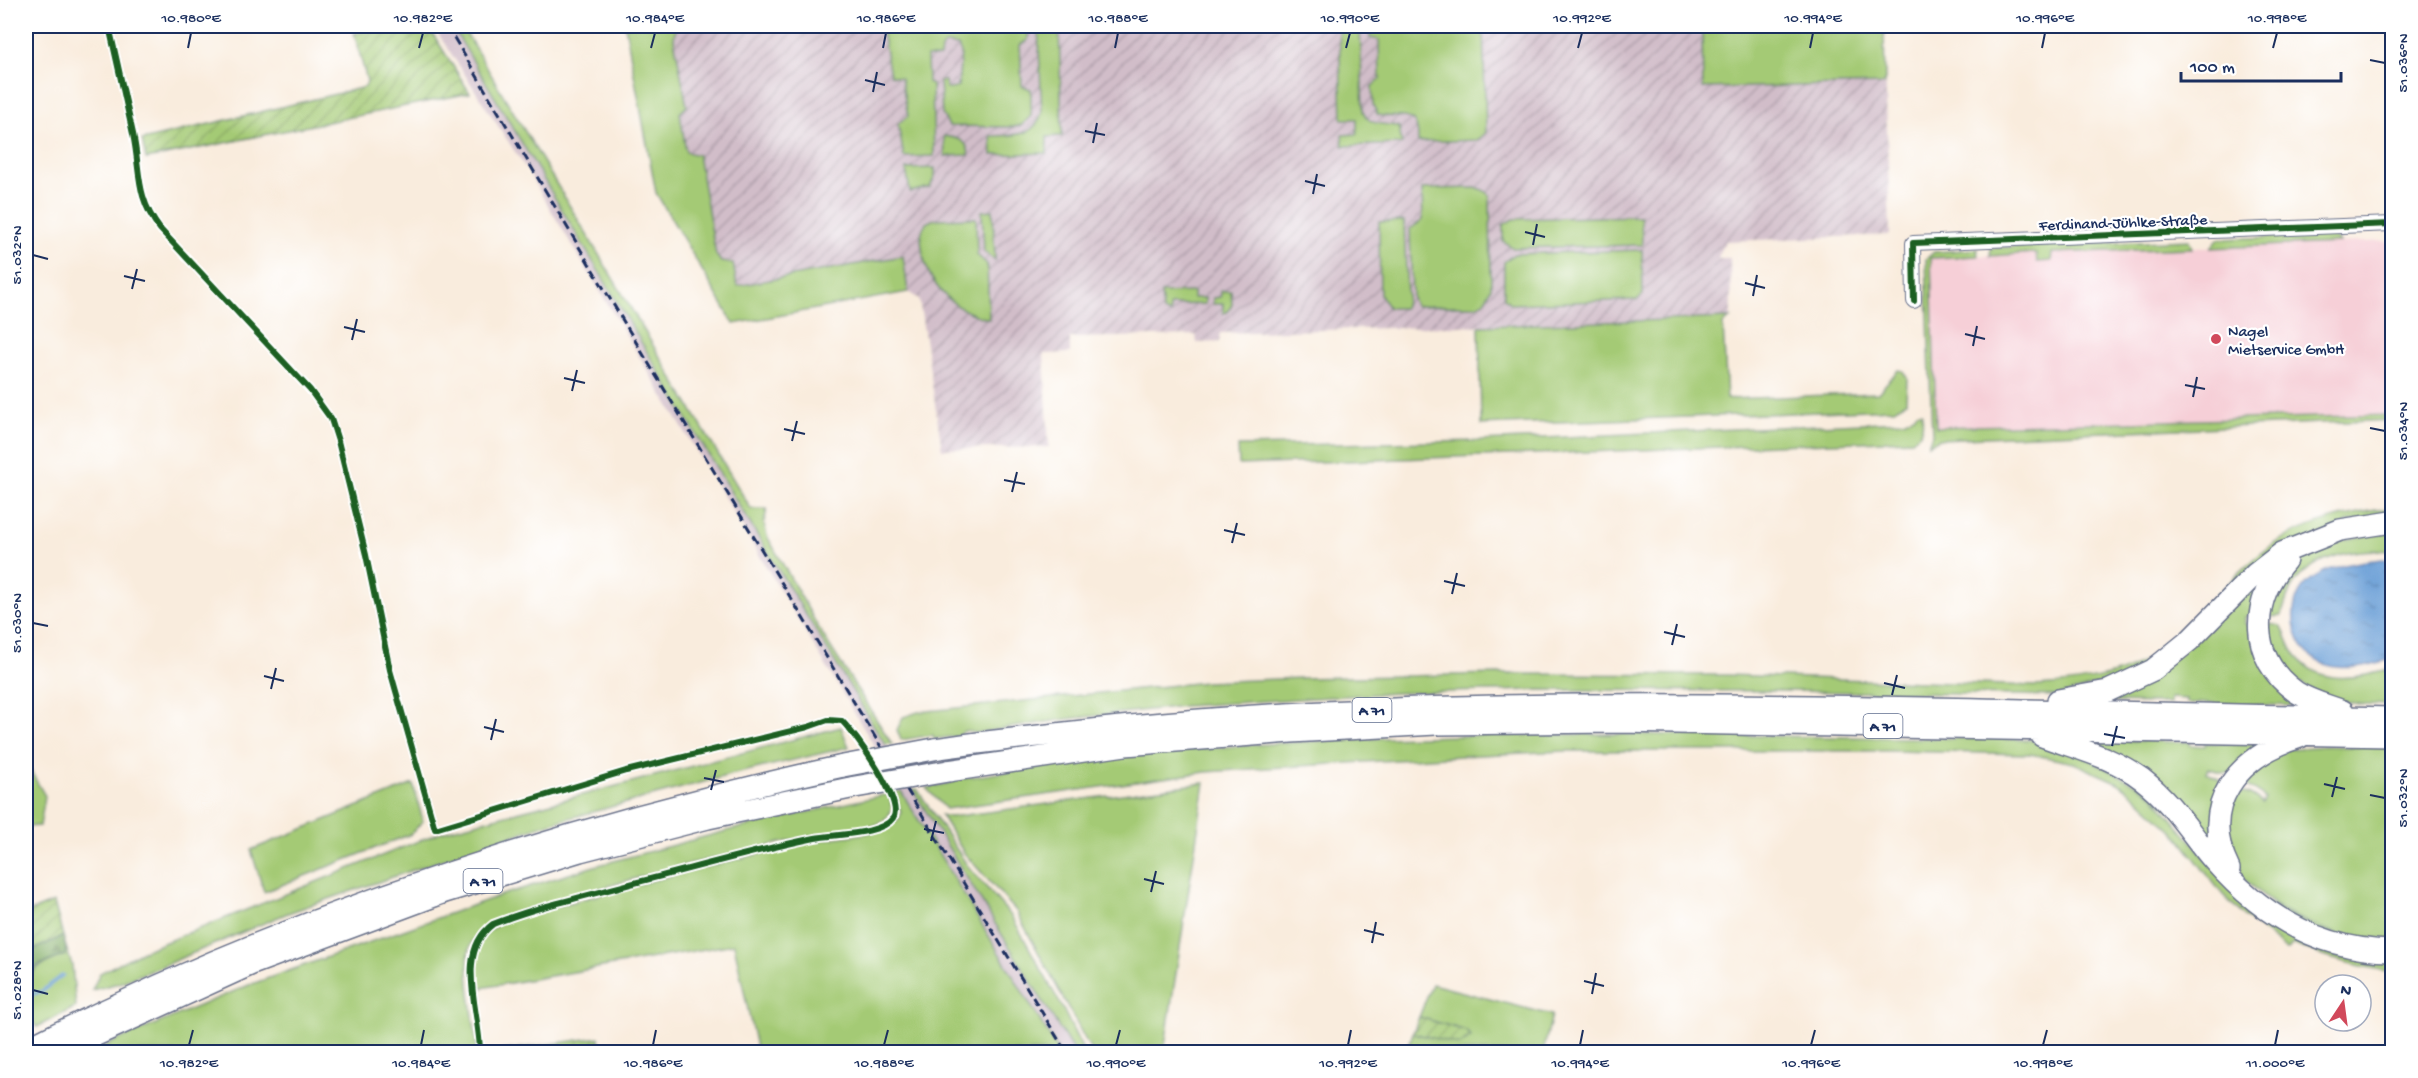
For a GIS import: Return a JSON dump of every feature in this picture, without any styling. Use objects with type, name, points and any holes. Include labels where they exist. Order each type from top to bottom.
[{"type":"highway","points":[[2024,719],[2054,701],[2081,698],[2109,691],[2152,670],[2190,640],[2254,574],[2282,553],[2340,530],[2392,522]]},
{"type":"highway","points":[[2293,550],[2271,578],[2261,604],[2259,630],[2266,656],[2281,680],[2299,694],[2357,717]]},
{"type":"highway","name":"A 71","points":[[59,1053],[110,1018],[251,946],[443,875],[573,834],[694,801],[843,766],[934,749],[1110,728],[1293,712],[1625,704],[2392,736]]},
{"type":"highway","name":"A 71","points":[[26,1049],[445,892],[580,851],[708,818],[855,787],[1125,745],[1436,724],[2392,718]]},
{"type":"highway","points":[[2024,719],[2105,757],[2142,780],[2181,816],[2214,860],[2240,888],[2276,917],[2313,935],[2342,945],[2392,951]]},
{"type":"highway","points":[[2240,888],[2222,854],[2219,838],[2219,812],[2229,786],[2245,765],[2257,756],[2286,742],[2313,734]]},
{"type":"street","name":"Ferdinand-Jühlke-Straße","points":[[1914,301],[1912,243],[2392,224]]},
{"type":"shaded area","points":[[433,26],[452,26],[732,494],[1074,1052],[1059,1052],[525,167]]},
{"type":"shaded area","points":[[625,26],[1884,26],[1890,235],[1726,241],[1718,258],[1730,258],[1731,318],[1220,333],[1220,342],[1197,343],[1196,335],[1070,338],[1070,353],[1044,354],[1049,447],[942,449],[919,299],[908,292],[734,324],[656,193]]},
{"type":"shaded area","name":"Nagel Mietservice GmbH","points":[[2392,241],[2392,415],[1936,427],[1931,258],[2037,253],[2038,262],[2051,261],[2051,253]]},
{"type":"green space","points":[[403,26],[428,26],[470,93],[146,159],[142,140],[365,87],[367,81],[354,33]]},
{"type":"green space","points":[[452,26],[462,26],[751,509],[767,509],[764,523],[767,536],[821,632],[892,744],[885,744],[732,494]]},
{"type":"green space","points":[[625,26],[676,26],[674,39],[687,106],[680,113],[686,152],[698,155],[716,255],[721,262],[733,263],[737,286],[903,256],[908,292],[734,324],[656,193]]},
{"type":"green space","points":[[881,26],[1028,26],[1028,40],[1020,45],[1022,86],[1031,89],[1031,116],[1022,125],[1013,127],[949,126],[942,114],[940,81],[945,81],[946,88],[958,87],[961,53],[958,46],[946,44],[941,49],[940,57],[927,57],[928,82],[932,85],[934,156],[904,157],[898,124],[908,116],[901,78],[890,75]]},
{"type":"green space","points":[[1038,26],[1059,26],[1062,136],[1047,137],[1047,153],[992,155],[991,136],[1015,135],[1029,131],[1039,120],[1042,112]]},
{"type":"green space","points":[[1339,26],[1360,26],[1363,112],[1374,122],[1399,127],[1402,144],[1343,146],[1342,135],[1357,134],[1357,119],[1342,119]]},
{"type":"green space","points":[[1369,26],[1483,26],[1486,132],[1478,140],[1418,142],[1418,131],[1412,120],[1378,115],[1373,105],[1372,86],[1380,80],[1379,40],[1370,38]]},
{"type":"green space","points":[[1702,26],[1884,26],[1885,84],[1703,88]]},
{"type":"green space","points":[[944,136],[964,143],[969,155],[945,156]]},
{"type":"green space","points":[[935,168],[935,176],[930,187],[910,192],[906,169]]},
{"type":"green space","points":[[1478,188],[1487,192],[1490,197],[1491,287],[1487,296],[1481,303],[1474,306],[1415,306],[1412,298],[1410,229],[1423,220],[1422,189]]},
{"type":"green space","points":[[993,210],[995,260],[984,252],[982,211]]},
{"type":"green space","points":[[1641,216],[1642,245],[1513,248],[1503,241],[1503,225],[1513,219]]},
{"type":"green space","points":[[976,218],[977,255],[987,264],[989,319],[966,311],[946,296],[931,277],[923,254],[921,234],[926,223],[934,219]]},
{"type":"green space","points":[[1404,221],[1407,298],[1404,308],[1389,308],[1380,295],[1379,222]]},
{"type":"green space","points":[[2335,235],[2340,243],[2211,248],[2218,239]]},
{"type":"green space","points":[[2189,240],[2192,248],[2052,253],[2051,261],[2037,262],[2036,253],[1990,256],[1991,248]]},
{"type":"green space","points":[[1977,249],[1978,256],[1931,258],[1936,427],[2392,415],[2392,420],[1940,439],[1928,444],[1932,435],[1926,259],[1934,252]]},
{"type":"green space","points":[[1642,250],[1643,295],[1637,300],[1511,304],[1504,298],[1504,262],[1514,254]]},
{"type":"green space","points":[[1221,291],[1231,291],[1232,305],[1227,312],[1223,313],[1223,304],[1213,304],[1213,298],[1221,297]]},
{"type":"green space","points":[[1193,292],[1193,298],[1205,298],[1205,304],[1170,305],[1170,314],[1163,311],[1161,293]]},
{"type":"green space","points":[[1731,318],[1723,324],[1727,399],[1878,393],[1898,370],[1903,371],[1907,378],[1906,402],[1894,409],[1481,425],[1479,326]]},
{"type":"green space","points":[[1917,412],[1922,412],[1922,428],[1919,435],[1912,440],[1239,465],[1238,446],[1481,441],[1903,421]]},
{"type":"green space","points":[[2392,508],[2392,516],[2349,521],[2199,623],[2129,676],[2058,696],[1790,691],[1539,690],[1397,693],[1185,706],[1067,719],[976,733],[964,731],[959,736],[934,739],[933,735],[901,740],[897,730],[903,717],[918,712],[1205,682],[1301,678],[1501,674],[1727,675],[2036,686],[2076,682],[2130,668],[2164,649],[2246,566],[2285,538],[2329,520]]},
{"type":"green space","points":[[2392,532],[2392,551],[2353,552],[2316,564],[2296,581],[2281,616],[2269,617],[2269,600],[2274,588],[2291,565],[2303,555],[2316,548],[2345,539]]},
{"type":"green space","points":[[2267,571],[2253,613],[2245,617],[2245,624],[2252,626],[2308,706],[2186,703],[2186,699],[2170,698],[2170,703],[2095,702]]},
{"type":"green space","points":[[2271,624],[2281,626],[2296,656],[2317,673],[2341,678],[2392,669],[2392,705],[2359,704],[2326,698],[2281,671],[2267,628]]},
{"type":"green space","points":[[841,727],[849,747],[730,775],[544,825],[288,913],[160,967],[119,983],[92,990],[100,973],[143,951],[441,832]]},
{"type":"green space","points":[[1611,734],[2010,739],[2042,741],[2067,747],[2150,792],[2231,888],[2392,960],[2392,972],[2317,954],[2293,944],[2287,950],[2244,916],[2223,895],[2175,833],[2134,795],[2118,783],[2074,763],[2030,754],[1890,751],[1566,751],[1461,756],[1206,772],[946,809],[926,788],[954,782],[953,780],[1068,763],[1232,746],[1421,737]]},
{"type":"green space","points":[[2083,740],[2190,742],[2190,745],[2205,746],[2205,743],[2267,744],[2232,773],[2221,773],[2209,768],[2207,773],[2219,779],[2222,787],[2216,846]]},
{"type":"green space","points":[[2324,746],[2392,748],[2392,944],[2357,941],[2286,915],[2236,872],[2225,846],[2232,794],[2248,794],[2262,803],[2265,798],[2246,785],[2245,774],[2287,749]]},
{"type":"green space","points":[[26,763],[45,796],[40,826],[26,827]]},
{"type":"green space","points":[[1205,783],[1164,1052],[1092,1052],[1016,911],[964,853],[941,815],[950,817]]},
{"type":"green space","points":[[413,784],[423,821],[411,834],[264,892],[251,850]]},
{"type":"green space","points":[[917,789],[967,865],[1012,917],[1061,1005],[1084,1052],[1074,1052],[913,790]]},
{"type":"green space","points":[[901,791],[1059,1052],[757,1052],[734,944],[476,989],[474,967],[480,941],[486,933],[505,921],[701,868],[821,840],[872,832],[891,825],[899,819],[901,813],[895,792]]},
{"type":"green space","points":[[887,794],[891,803],[891,812],[876,825],[820,834],[668,869],[502,917],[493,922],[477,935],[471,944],[469,953],[469,979],[477,1051],[474,1052],[93,1052],[249,985],[502,895],[591,867],[730,830]]},
{"type":"green space","points":[[54,902],[63,936],[26,953],[26,913]]},
{"type":"green space","points":[[63,936],[66,947],[65,955],[37,966],[26,984],[26,953]]},
{"type":"green space","points":[[66,947],[72,965],[76,1007],[37,1027],[26,1014],[26,989],[30,975],[42,965],[65,955]]},
{"type":"green space","points":[[1432,984],[1552,1015],[1543,1052],[1406,1052],[1413,1033],[1460,1045],[1466,1031],[1419,1017]]},
{"type":"green space","points":[[1419,1017],[1466,1031],[1471,1037],[1460,1045],[1413,1033]]},
{"type":"green space","points":[[599,1037],[601,1052],[493,1052]]},
{"type":"water","points":[[2381,559],[2392,560],[2392,659],[2350,668],[2324,664],[2313,658],[2299,640],[2295,628],[2295,604],[2300,593],[2307,583],[2332,568]]},
{"type":"waterway","points":[[26,997],[42,991],[63,975]]},
{"type":"railway","points":[[447,26],[1066,1052]]},
{"type":"cycle path","points":[[109,26],[133,134],[140,183],[146,206],[152,217],[160,229],[310,390],[331,419],[366,555],[390,670],[435,829],[626,771],[808,727],[828,720],[842,721],[848,728],[877,768],[892,798],[895,810],[893,818],[879,828],[815,838],[749,853],[565,901],[493,924],[481,936],[472,967],[480,1052]]},
{"type":"cycle path","points":[[1914,301],[1913,243],[2392,224]]},
{"type":"place","name":"Nagel Mietservice GmbH","points":[[2216,339]]}]
